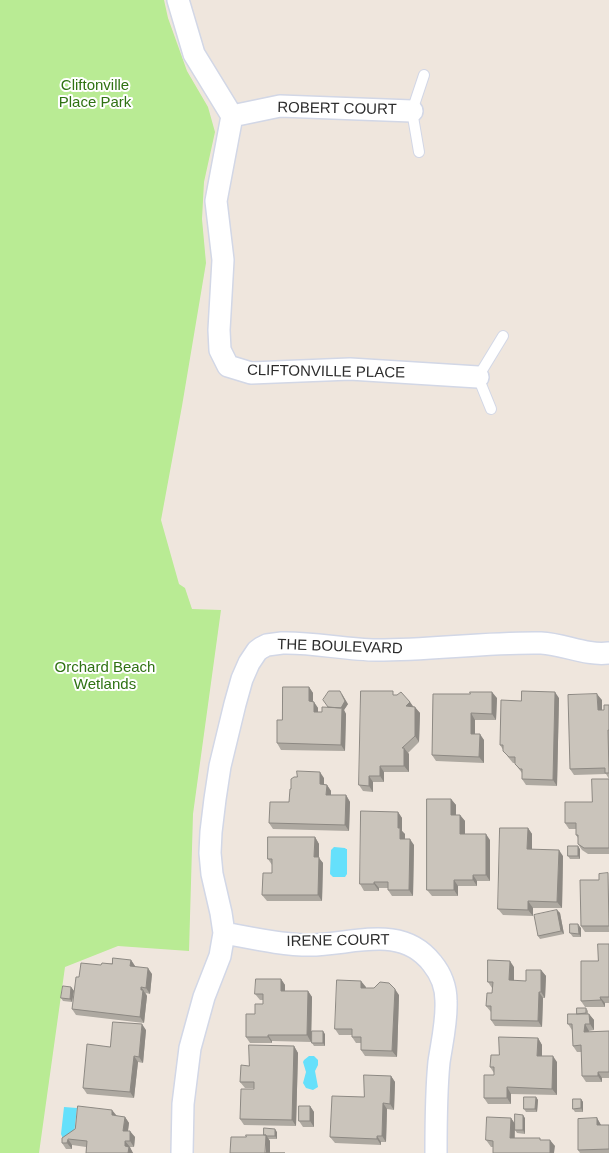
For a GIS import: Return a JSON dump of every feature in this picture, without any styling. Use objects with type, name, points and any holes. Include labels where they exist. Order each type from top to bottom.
[{"type":"street","points":[[178,0],[194,54],[232,116]]},
{"type":"street","name":"ROBERT COURT","points":[[232,116],[280,106],[412,111]]},
{"type":"street","name":"CLIFTONVILLE PLACE","points":[[232,116],[216,201],[223,260],[219,330],[220,350],[228,366],[251,374],[350,369],[478,377]]},
{"type":"street","name":"THE BOULEVARD","points":[[182,1153],[183,1104],[190,1048],[204,997],[220,956],[224,933],[210,864],[215,799],[220,766],[234,704],[249,662],[256,651],[267,646],[282,643],[375,650],[425,649],[514,643],[546,644],[575,648],[591,653],[609,653]]},
{"type":"street","name":"IRENE COURT","points":[[224,933],[290,944],[312,945],[389,939],[410,944],[429,959],[436,967],[440,976],[446,1000],[446,1016],[439,1064],[436,1153]]},
{"type":"lane","name":"ROBERT COURT","points":[[419,152],[412,111],[424,75]]},
{"type":"lane","points":[[491,409],[478,377],[503,336]]},
{"type":"green space","name":"Orchard Beach Wetlands","points":[[0,0],[164,0],[168,18],[187,71],[208,107],[215,132],[204,182],[202,219],[206,263],[161,520],[179,584],[185,588],[192,609],[221,610],[193,814],[189,951],[118,946],[65,967],[39,1153],[0,1153]]},
{"type":"water","points":[[334,847],[347,849],[347,874],[345,877],[333,877],[330,874],[331,850]]},
{"type":"water","points":[[309,1056],[314,1056],[318,1060],[315,1071],[318,1087],[313,1090],[306,1088],[303,1083],[306,1072],[303,1062]]},
{"type":"water","points":[[64,1107],[77,1108],[74,1134],[63,1139],[61,1134]]},
{"type":"building","points":[[283,687],[309,687],[309,701],[314,702],[314,712],[322,712],[322,707],[342,708],[341,745],[277,743],[277,720],[282,720]]},
{"type":"building","points":[[329,691],[340,691],[345,701],[341,708],[328,707],[323,700]]},
{"type":"building","points":[[361,691],[393,691],[393,695],[401,692],[410,702],[406,706],[415,707],[415,736],[402,748],[404,748],[404,766],[380,766],[380,776],[369,776],[369,786],[359,785]]},
{"type":"building","points":[[522,691],[555,692],[553,780],[522,779],[522,769],[515,764],[515,757],[509,757],[503,751],[503,745],[500,745],[501,700],[521,701]]},
{"type":"building","points":[[470,692],[492,692],[492,714],[471,713],[471,734],[480,734],[479,757],[432,755],[433,694],[470,694]]},
{"type":"building","points":[[597,694],[598,710],[604,710],[604,705],[609,705],[609,773],[605,773],[605,768],[570,769],[568,695]]},
{"type":"building","points":[[297,771],[320,772],[320,784],[327,785],[326,795],[346,795],[345,825],[269,823],[270,802],[289,802],[291,779],[297,777]]},
{"type":"building","points":[[592,779],[609,779],[609,848],[584,848],[578,844],[576,823],[565,823],[565,802],[592,802]]},
{"type":"building","points":[[427,799],[451,799],[451,815],[460,815],[460,834],[486,834],[486,875],[473,875],[473,880],[454,880],[454,890],[427,890]]},
{"type":"building","points":[[361,811],[398,812],[400,839],[410,839],[409,890],[388,890],[388,882],[360,884]]},
{"type":"building","points":[[500,828],[528,828],[527,849],[559,850],[557,902],[528,901],[528,910],[498,909]]},
{"type":"building","points":[[268,837],[315,837],[314,857],[319,857],[318,895],[262,895],[263,873],[272,873],[272,859],[268,859]]},
{"type":"building","points":[[568,846],[578,846],[578,856],[568,856]]},
{"type":"building","points":[[608,873],[609,926],[581,926],[580,880],[599,880],[599,874]]},
{"type":"building","points":[[557,910],[561,931],[538,936],[534,915]]},
{"type":"building","points":[[570,924],[578,924],[579,934],[570,933]]},
{"type":"building","points":[[598,944],[609,944],[609,997],[600,997],[601,1000],[581,1001],[581,961],[598,961]]},
{"type":"building","points":[[113,958],[131,960],[130,966],[148,968],[146,988],[141,987],[141,990],[143,990],[140,1017],[72,1009],[76,977],[79,977],[81,963],[112,964]]},
{"type":"building","points":[[488,960],[510,961],[509,980],[526,981],[526,970],[541,970],[538,1021],[491,1020],[491,1006],[486,1006],[487,993],[492,993],[493,982],[488,982]]},
{"type":"building","points":[[256,979],[281,979],[281,991],[308,991],[307,1035],[246,1037],[246,1014],[255,1014],[255,1004],[263,1004],[263,994],[255,994]]},
{"type":"building","points":[[337,980],[361,981],[361,988],[374,988],[380,982],[389,983],[395,989],[392,1051],[361,1050],[361,1037],[352,1037],[352,1029],[335,1029]]},
{"type":"building","points":[[63,986],[71,987],[70,999],[61,998]]},
{"type":"building","points":[[577,1008],[586,1008],[586,1013],[577,1014]]},
{"type":"building","points":[[568,1014],[589,1014],[590,1024],[585,1024],[584,1032],[609,1031],[609,1072],[598,1072],[598,1076],[582,1076],[581,1045],[573,1046],[572,1024],[568,1024]]},
{"type":"building","points":[[113,1022],[142,1024],[139,1057],[134,1056],[130,1092],[83,1088],[87,1044],[110,1047]]},
{"type":"building","points":[[312,1031],[323,1031],[323,1043],[312,1043]]},
{"type":"building","points":[[499,1037],[538,1038],[537,1056],[553,1056],[552,1089],[507,1087],[507,1098],[484,1098],[484,1075],[494,1075],[494,1067],[490,1067],[491,1055],[499,1055]]},
{"type":"building","points":[[249,1045],[294,1046],[292,1120],[240,1119],[241,1089],[254,1089],[254,1082],[240,1082],[241,1065],[249,1066]]},
{"type":"building","points":[[364,1075],[391,1076],[390,1104],[383,1103],[382,1136],[377,1136],[377,1139],[330,1137],[332,1096],[364,1097]]},
{"type":"building","points":[[524,1097],[536,1097],[535,1109],[524,1109]]},
{"type":"building","points":[[573,1099],[581,1099],[581,1108],[573,1109]]},
{"type":"building","points":[[78,1106],[112,1110],[112,1115],[125,1117],[123,1131],[130,1131],[130,1141],[125,1141],[125,1146],[129,1147],[128,1153],[86,1153],[87,1141],[68,1139],[67,1143],[62,1143],[62,1138],[75,1129]]},
{"type":"building","points":[[299,1106],[310,1106],[310,1121],[299,1121]]},
{"type":"building","points":[[515,1114],[523,1115],[523,1130],[515,1130]]},
{"type":"building","points":[[487,1117],[511,1118],[510,1138],[550,1140],[550,1153],[493,1153],[493,1141],[486,1140]]},
{"type":"building","points":[[597,1118],[597,1125],[609,1125],[609,1149],[578,1150],[578,1119]]},
{"type":"building","points":[[264,1128],[275,1129],[275,1136],[264,1135]]},
{"type":"building","points":[[246,1135],[266,1135],[265,1153],[230,1153],[231,1137],[246,1137]]},
{"type":"park label","name":"Cliftonville Place Park","points":[[95,94]]}]
